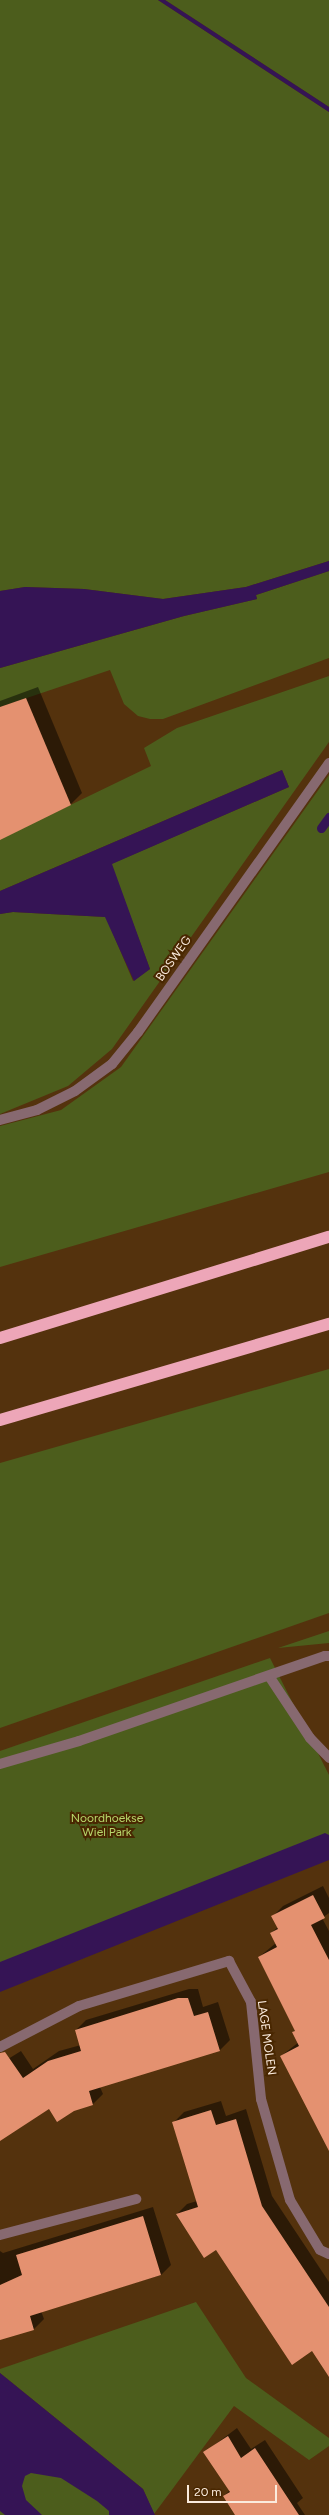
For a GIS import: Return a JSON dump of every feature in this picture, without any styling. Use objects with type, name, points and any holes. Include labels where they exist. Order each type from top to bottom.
[{"type":"highway","points":[[0,1338],[329,1237]]},
{"type":"highway","points":[[0,1420],[329,1324]]},
{"type":"street","name":"BOSWEG","points":[[0,1120],[37,1110],[63,1097],[112,1064],[138,1032],[329,763]]},
{"type":"street","points":[[0,1764],[79,1740],[325,1656],[329,1656]]},
{"type":"street","points":[[270,1676],[310,1738],[329,1758]]},
{"type":"street","name":"LAGE MOLEN","points":[[0,2047],[79,2006],[229,1960],[251,2002],[261,2099],[290,2200],[320,2250],[329,2254]]},
{"type":"street","points":[[0,2236],[136,2198]]},
{"type":"green space","points":[[0,0],[158,0],[329,112],[329,561],[246,587],[163,599],[84,589],[25,587],[0,591]]},
{"type":"green space","points":[[165,0],[329,0],[329,107]]},
{"type":"green space","points":[[329,571],[329,658],[163,719],[150,719],[138,716],[124,704],[110,670],[0,707],[0,668],[184,616],[257,599],[256,595]]},
{"type":"green space","points":[[329,676],[329,742],[112,1049],[68,1086],[0,1114],[0,914],[13,912],[106,917],[133,981],[150,969],[111,864],[289,787],[282,770],[0,891],[0,839],[151,766],[144,748],[177,728]]},
{"type":"green space","points":[[329,775],[329,1172],[0,1267],[0,1126],[61,1110],[121,1067]]},
{"type":"green space","points":[[329,1369],[329,1613],[0,1728],[0,1463]]},
{"type":"green space","points":[[329,1631],[329,1643],[278,1648]]},
{"type":"green space","name":"Noordhoekse Wiel Park","points":[[270,1658],[329,1775],[329,1853],[0,1981],[0,1751]]},
{"type":"green space","points":[[196,2302],[246,2378],[329,2438],[329,2446],[309,2460],[234,2406],[154,2514],[143,2489],[0,2373],[0,2369]]},
{"type":"green space","points":[[0,2421],[135,2515],[0,2515]]},
{"type":"shaded area","points":[[158,0],[165,0],[329,107],[329,112]]},
{"type":"shaded area","points":[[329,561],[329,571],[256,595],[257,599],[184,616],[0,668],[0,591],[25,587],[84,589],[163,599],[246,587]]},
{"type":"shaded area","points":[[282,770],[289,787],[112,864],[150,969],[134,981],[105,917],[13,912],[0,914],[0,891]]},
{"type":"shaded area","points":[[325,1833],[329,1835],[329,1860],[0,1992],[0,1962]]},
{"type":"shaded area","points":[[0,2373],[143,2489],[155,2515],[109,2515],[109,2511],[97,2501],[61,2478],[31,2473],[25,2476],[22,2486],[26,2500],[42,2515],[5,2515],[0,2511]]},
{"type":"building","points":[[26,698],[71,805],[0,840],[0,707]]},
{"type":"building","points":[[313,1895],[325,1918],[311,1925],[329,1960],[329,2151],[280,2056],[299,2046],[292,2032],[295,2031],[258,1957],[277,1947],[270,1933],[278,1929],[271,1916]]},
{"type":"building","points":[[178,1998],[188,1998],[194,2016],[208,2012],[220,2051],[89,2091],[93,2105],[74,2111],[57,2122],[49,2109],[0,2141],[0,2053],[5,2052],[23,2078],[48,2061],[81,2051],[75,2030]]},
{"type":"building","points":[[211,2110],[216,2125],[236,2119],[262,2206],[329,2307],[329,2377],[312,2351],[292,2365],[216,2250],[204,2258],[176,2214],[198,2207],[172,2122]]},
{"type":"building","points":[[143,2216],[161,2275],[30,2316],[34,2330],[0,2340],[0,2285],[22,2275],[16,2255]]},
{"type":"building","points":[[228,2436],[241,2458],[255,2448],[299,2515],[235,2515],[223,2496],[230,2492],[203,2452]]},
{"type":"waterway","points":[[321,828],[329,817]]}]
